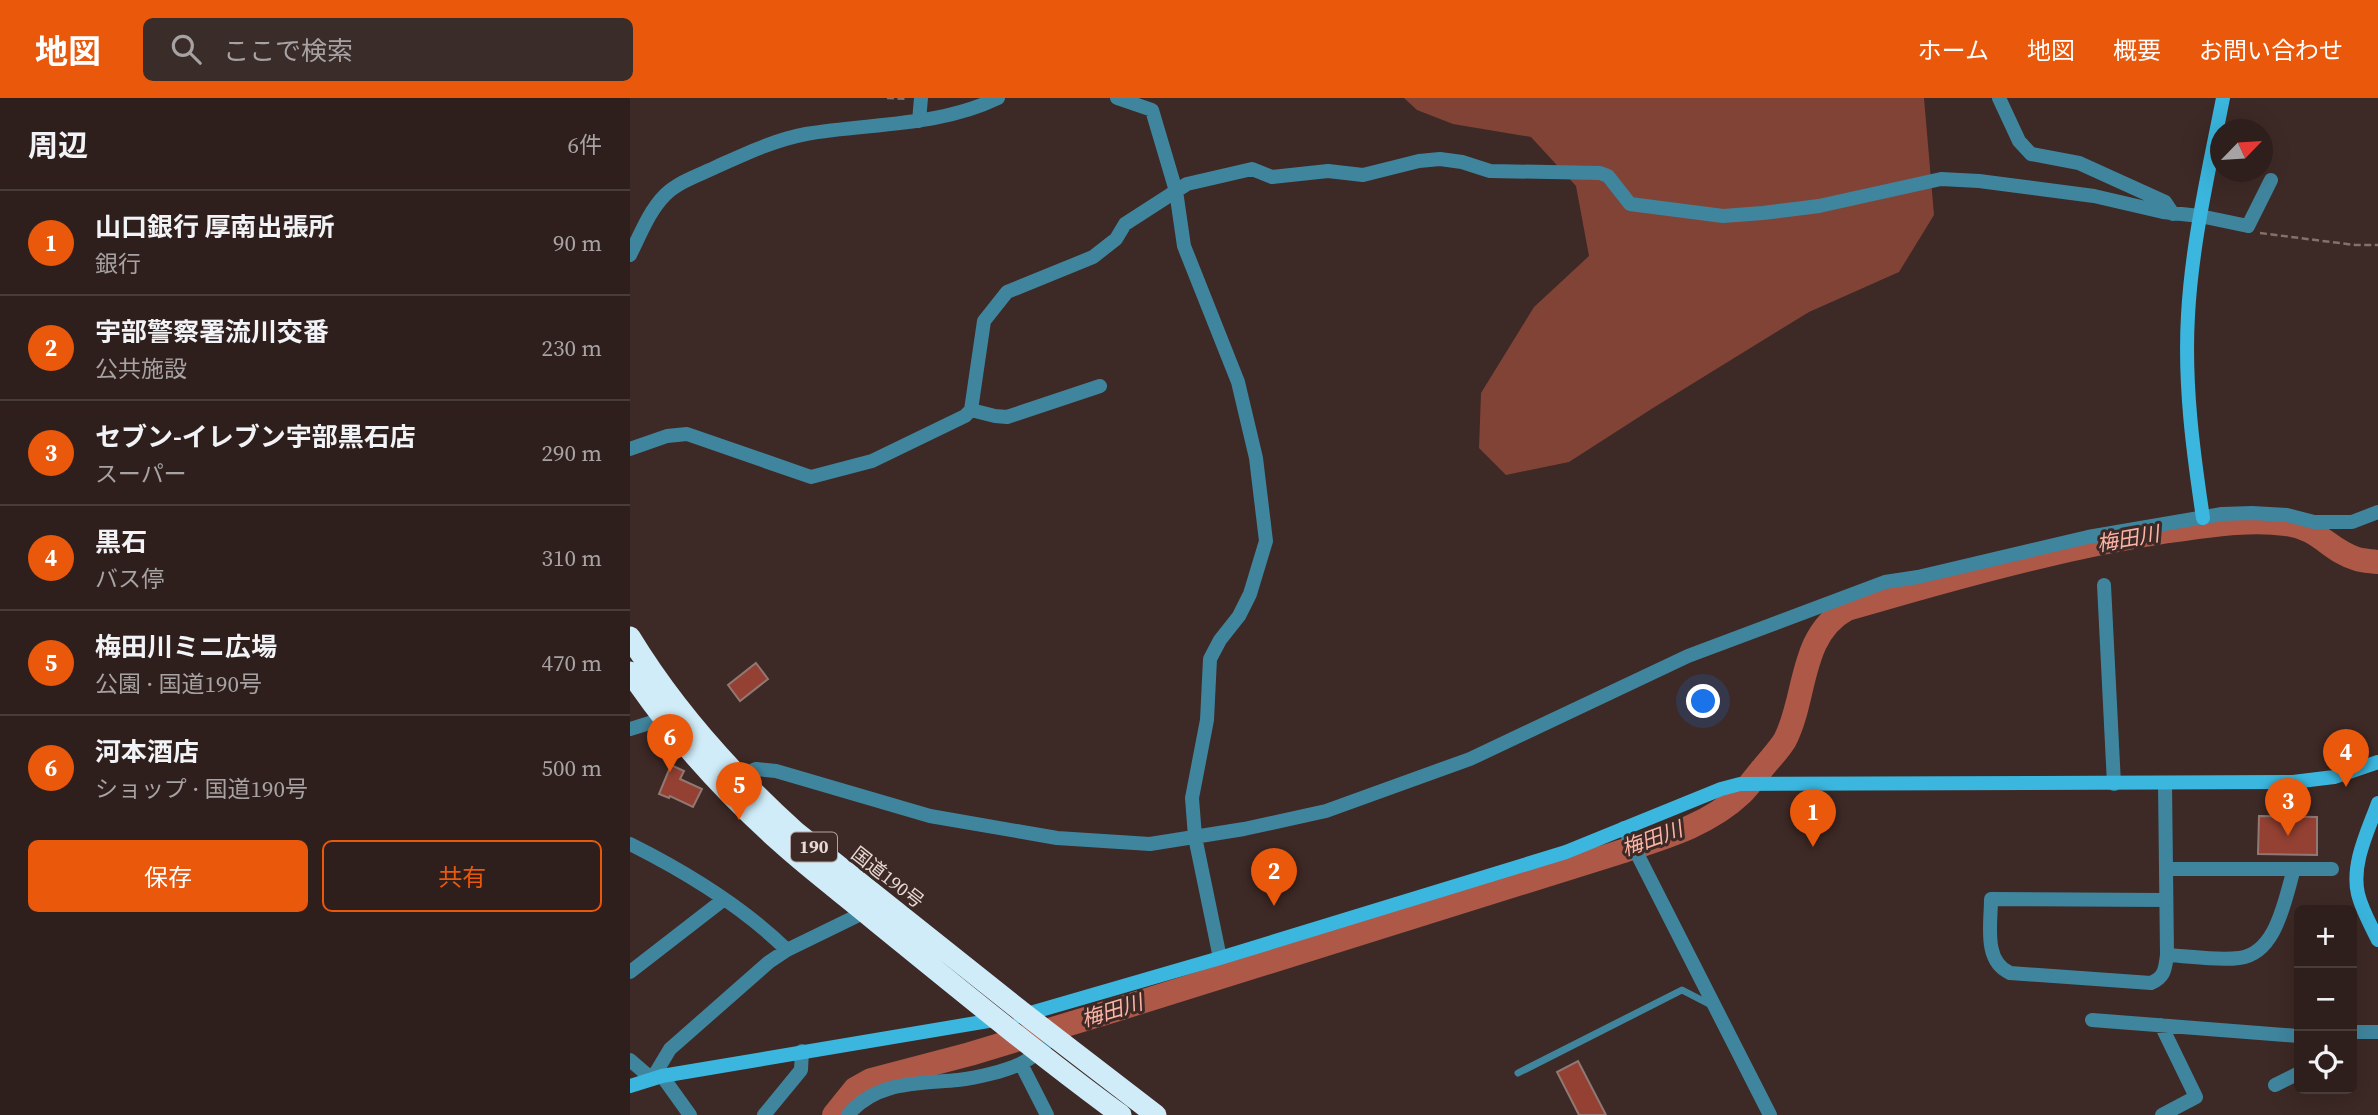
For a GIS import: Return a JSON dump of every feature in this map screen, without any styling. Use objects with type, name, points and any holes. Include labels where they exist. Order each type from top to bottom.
[{"type":"highway","name":"国道190号","points":[[630,637],[697,760],[739,804],[783,845],[1002,1025],[1029,1055],[1121,1115]]},
{"type":"highway","name":"国道190号","points":[[630,672],[796,832],[1156,1115]]},
{"type":"street","points":[[630,255],[660,201],[675,187],[781,139],[919,121],[974,109],[998,98]]},
{"type":"street","points":[[1117,98],[1152,110],[1176,191],[1184,246],[1238,382],[1256,458],[1266,541],[1250,594],[1239,616],[1220,640],[1210,659],[1208,713],[1192,798],[1195,837],[1220,958]]},
{"type":"street","points":[[1999,98],[2020,141],[2031,155],[2079,163],[2165,202],[2173,214]]},
{"type":"street","points":[[2203,518],[2186,378],[2188,315],[2200,216],[2223,98]]},
{"type":"street","points":[[919,121],[920,99]]},
{"type":"street","points":[[630,449],[667,436],[687,434],[811,477],[872,461],[965,416],[971,410],[984,321],[1007,292],[1093,257],[1116,239],[1125,224],[1187,184],[1252,169],[1272,177],[1328,171],[1363,175],[1419,161],[1440,159],[1462,162],[1490,171],[1601,173],[1608,176],[1629,204],[1708,215],[1750,214],[1819,206],[1941,179],[1979,181],[2094,196],[2173,214],[2200,216],[2248,226],[2270,182]]},
{"type":"street","points":[[971,410],[1007,417],[1100,386]]},
{"type":"street","points":[[738,776],[756,769],[776,771],[929,816],[1058,838],[1150,844],[1195,837],[1326,811],[1470,758],[1688,656],[1885,582],[1918,577],[2088,537],[2222,514],[2252,513],[2314,522],[2352,522],[2378,512]]},
{"type":"street","points":[[2104,584],[2114,784]]},
{"type":"street","points":[[630,729],[673,716]]},
{"type":"street","points":[[630,1086],[657,1078],[802,1051],[1002,1025],[1030,1018],[1566,852],[1721,789],[1740,784],[2304,781],[2334,777],[2378,762]]},
{"type":"street","points":[[2165,783],[2167,955],[2165,972],[2160,979],[2151,982],[2010,972],[1996,963],[1991,952],[1991,899],[2166,900]]},
{"type":"street","points":[[2378,803],[2356,875],[2358,894],[2378,940]]},
{"type":"street","points":[[1624,828],[1770,1115]]},
{"type":"street","points":[[630,844],[675,867],[768,931],[787,950]]},
{"type":"street","points":[[2166,869],[2332,869]]},
{"type":"street","points":[[2167,955],[2240,958],[2253,953],[2267,942],[2272,932],[2294,869]]},
{"type":"street","points":[[630,972],[723,900]]},
{"type":"street","points":[[657,1078],[670,1049],[769,962],[787,950],[865,912]]},
{"type":"street","points":[[2092,1020],[2294,1036]]},
{"type":"street","points":[[2161,1025],[2196,1097],[2162,1115]]},
{"type":"street","points":[[2357,1032],[2378,1032]]},
{"type":"street","points":[[848,1115],[859,1101],[872,1093],[925,1081],[959,1080],[978,1076],[1029,1055],[1055,1038]]},
{"type":"street","points":[[764,1115],[801,1070],[802,1051]]},
{"type":"street","points":[[1029,1055],[1047,1115]]},
{"type":"street","points":[[630,1060],[657,1078],[690,1115]]},
{"type":"street","points":[[2275,1085],[2294,1076]]},
{"type":"lane","points":[[1518,1073],[1682,990],[1715,1007]]},
{"type":"path","points":[[887,98],[920,99]]},
{"type":"path","points":[[2248,226],[2254,233],[2356,245],[2378,245]]},
{"type":"shaded area","points":[[1404,98],[1924,98],[1934,215],[1899,272],[1809,312],[1569,462],[1506,475],[1479,448],[1481,393],[1534,307],[1589,256],[1576,186],[1531,137],[1453,124],[1417,110]]},
{"type":"building","points":[[756,663],[768,679],[740,701],[728,685]]},
{"type":"building","points":[[671,765],[684,771],[680,779],[702,789],[693,807],[659,794]]},
{"type":"building","points":[[2259,816],[2317,817],[2317,855],[2258,854]]},
{"type":"building","points":[[1578,1061],[1606,1115],[1579,1115],[1557,1072]]},
{"type":"waterway","name":"梅田川","points":[[834,1115],[855,1089],[871,1080],[970,1054],[1112,1011],[1617,853],[1698,823],[1714,815],[1741,794],[1783,744],[1792,723],[1806,668],[1820,634],[1831,620],[1847,609],[2047,555],[2128,538],[2228,524],[2257,522],[2298,526],[2347,555],[2359,560],[2378,562]]},
{"type":"place","name":"河本酒店","points":[[670,772]]},
{"type":"place","name":"黒石","points":[[2346,787]]},
{"type":"place","name":"梅田川ミニ広場","points":[[739,820]]},
{"type":"place","name":"セブン-イレブン宇部黒石店","points":[[2288,836]]},
{"type":"place","name":"山口銀行 厚南出張所","points":[[1813,847]]},
{"type":"place","name":"宇部警察署流川交番","points":[[1274,906]]}]
